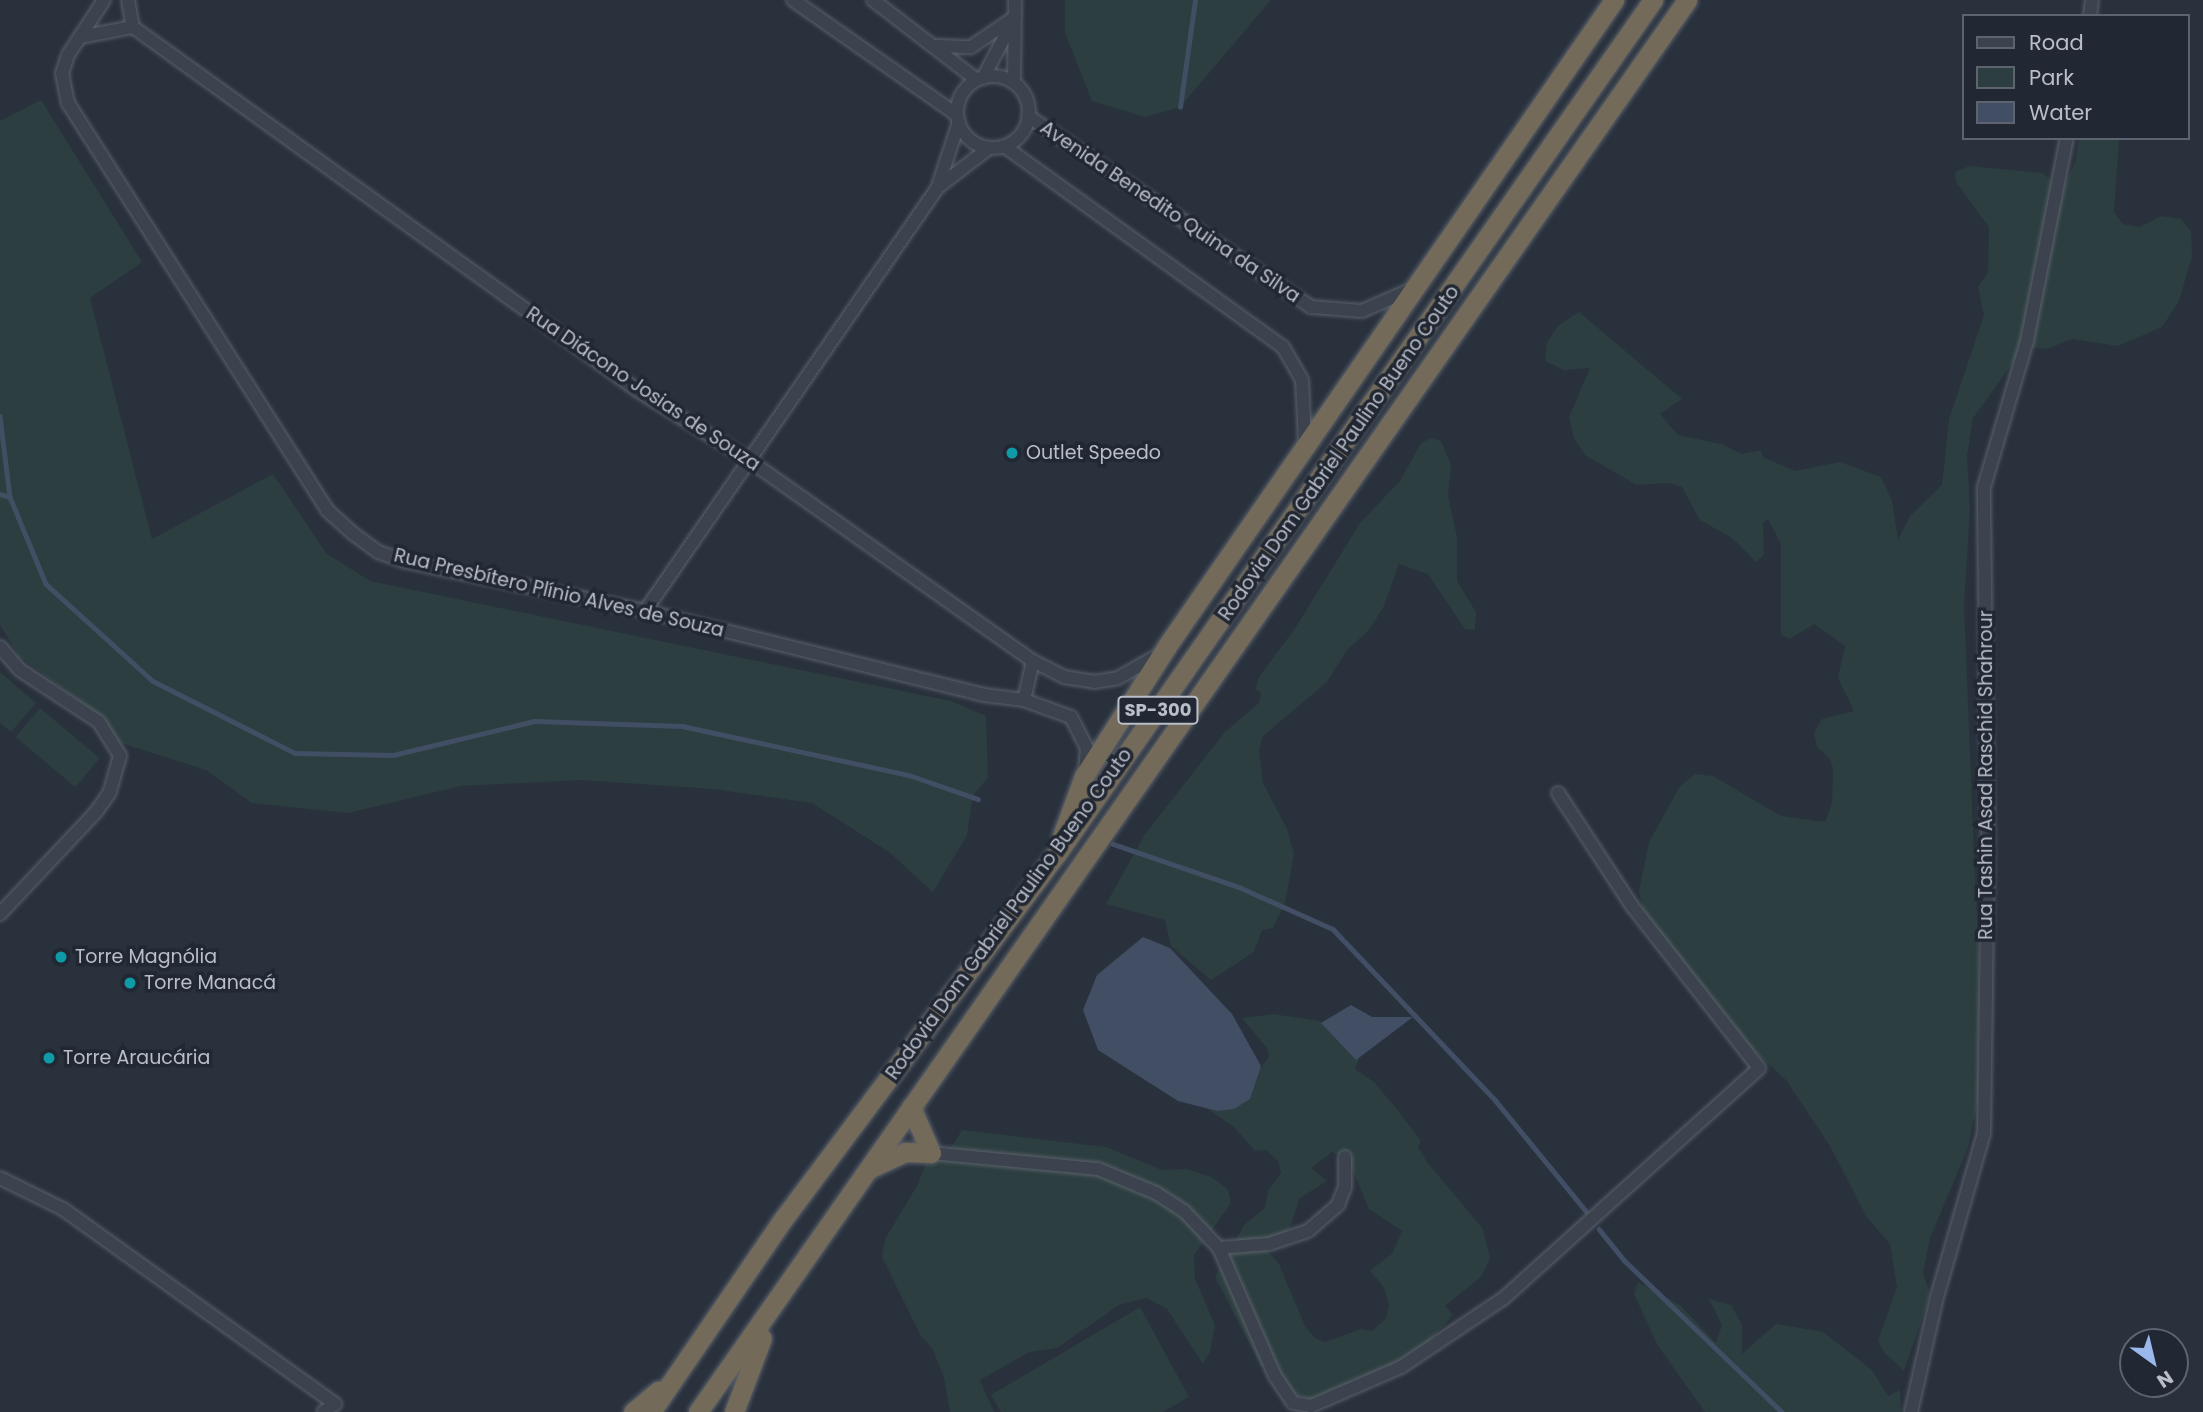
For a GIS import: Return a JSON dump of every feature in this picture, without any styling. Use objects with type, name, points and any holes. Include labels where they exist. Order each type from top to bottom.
[{"type":"highway","points":[[1056,855],[1084,776],[1167,646],[1614,0]]},
{"type":"highway","name":"Rodovia Dom Gabriel Paulino Bueno Couto","points":[[651,1412],[784,1218],[1056,855],[1653,0]]},
{"type":"highway","name":"Rodovia Dom Gabriel Paulino Bueno Couto","points":[[698,1412],[774,1310],[911,1107],[1687,0]]},
{"type":"highway","points":[[870,1169],[905,1152],[930,1153],[911,1107]]},
{"type":"highway","points":[[734,1412],[774,1310]]},
{"type":"highway","points":[[633,1412],[687,1360]]},
{"type":"street","points":[[80,37],[133,27],[128,0]]},
{"type":"street","points":[[793,0],[958,118],[967,137],[989,148]]},
{"type":"street","points":[[873,0],[980,79],[1014,83]]},
{"type":"street","points":[[645,611],[746,458],[938,187],[989,148],[1004,146],[1023,131],[1028,116],[1025,96],[1014,83],[1015,0]]},
{"type":"street","name":"Rua Presbítero Plínio Alves de Souza","points":[[102,3],[80,37],[62,73],[68,103],[327,510],[378,552],[404,561],[645,611],[984,695],[1024,700],[1071,718],[1087,748],[1084,776]]},
{"type":"street","points":[[938,187],[963,92],[980,79],[1015,17]]},
{"type":"street","points":[[937,46],[971,47],[1015,17]]},
{"type":"street","name":"Rua Diácono Josias de Souza","points":[[133,27],[637,390],[746,458],[1033,661],[1064,677],[1094,682],[1143,667],[1167,646]]},
{"type":"street","name":"Avenida Benedito Quina da Silva","points":[[1028,116],[1311,307],[1333,312],[1376,307],[1402,296],[1425,273]]},
{"type":"street","name":"Rua Tashin Asad Raschid Shahrour","points":[[1911,1412],[1937,1297],[1984,1133],[1988,835],[1984,486],[2027,341],[2067,140]]},
{"type":"street","name":"Avenida Benedito Quina da Silva","points":[[1004,146],[1283,347],[1302,380],[1305,443]]},
{"type":"street","points":[[0,647],[20,670],[99,722],[120,756],[110,792],[96,812],[0,914]]},
{"type":"street","points":[[1024,700],[1033,661]]},
{"type":"street","points":[[930,1153],[1098,1170],[1156,1192],[1199,1224],[1219,1248],[1282,1390],[1293,1403],[1311,1406],[1401,1367],[1475,1321],[1759,1068],[1632,906],[1558,793]]},
{"type":"street","points":[[1219,1248],[1269,1244],[1308,1231],[1338,1205],[1345,1187],[1345,1157]]},
{"type":"street","points":[[0,1178],[63,1209],[335,1404],[323,1412]]},
{"type":"green space","points":[[1065,0],[1271,0],[1180,107],[1145,117],[1092,101],[1065,33]]},
{"type":"green space","points":[[41,100],[142,262],[90,298],[152,539],[273,474],[326,553],[370,581],[951,701],[986,716],[988,777],[973,796],[967,835],[933,892],[889,852],[812,803],[713,789],[581,780],[461,786],[348,813],[252,803],[206,770],[115,741],[99,715],[19,656],[0,625],[0,121]]},
{"type":"green space","points":[[2079,140],[2119,140],[2114,212],[2123,224],[2140,227],[2161,216],[2181,219],[2191,231],[2192,256],[2179,301],[2162,327],[2118,346],[2072,339],[2047,349],[2025,346],[1973,418],[1967,456],[1970,509],[1964,605],[1979,976],[1978,1099],[1968,1148],[1930,1238],[1923,1273],[1929,1290],[1927,1304],[1904,1371],[1882,1350],[1878,1341],[1897,1287],[1890,1244],[1866,1216],[1830,1146],[1786,1080],[1720,1020],[1643,911],[1639,891],[1649,842],[1680,786],[1695,774],[1713,776],[1781,816],[1825,822],[1832,803],[1833,768],[1830,759],[1817,747],[1814,733],[1822,719],[1854,711],[1838,678],[1845,646],[1814,624],[1790,639],[1781,635],[1781,544],[1768,519],[1763,523],[1764,555],[1756,562],[1732,538],[1700,520],[1682,487],[1669,483],[1637,485],[1586,456],[1574,438],[1569,417],[1590,368],[1564,370],[1545,361],[1547,342],[1559,325],[1579,312],[1682,399],[1660,414],[1678,435],[1721,444],[1742,454],[1761,450],[1763,457],[1795,471],[1840,462],[1881,477],[1892,501],[1898,540],[1910,516],[1942,485],[1949,419],[1984,315],[1978,287],[1988,272],[1989,227],[1956,182],[1955,172],[1969,166],[2043,173],[2062,190],[2075,163]]},
{"type":"green space","points":[[1431,438],[1441,441],[1451,465],[1448,496],[1457,537],[1457,581],[1476,612],[1475,630],[1465,629],[1428,574],[1399,564],[1383,608],[1368,631],[1348,649],[1326,683],[1263,736],[1259,749],[1263,783],[1287,829],[1294,854],[1285,903],[1273,928],[1262,930],[1254,952],[1211,980],[1171,946],[1165,920],[1106,904],[1145,834],[1225,732],[1259,703],[1261,693],[1255,689],[1259,677],[1296,627],[1360,523],[1400,481],[1421,443]]},
{"type":"green space","points":[[0,672],[36,703],[11,732],[0,723]]},
{"type":"green space","points":[[40,708],[100,758],[75,787],[16,737]]},
{"type":"green space","points":[[1273,1014],[1320,1021],[1341,1031],[1359,1059],[1355,1069],[1374,1082],[1396,1108],[1421,1141],[1418,1147],[1427,1162],[1483,1229],[1490,1258],[1481,1277],[1445,1306],[1453,1315],[1408,1364],[1311,1399],[1291,1393],[1260,1364],[1215,1277],[1244,1225],[1265,1208],[1268,1191],[1281,1173],[1278,1161],[1266,1150],[1255,1151],[1235,1128],[1201,1104],[1261,1068],[1269,1056],[1267,1048],[1242,1018]],"holes":[[[1332,1152],[1349,1162],[1369,1209],[1402,1231],[1392,1254],[1370,1270],[1384,1288],[1389,1305],[1386,1318],[1372,1331],[1361,1329],[1325,1342],[1315,1338],[1305,1326],[1279,1264],[1267,1250],[1269,1241],[1289,1230],[1300,1198],[1327,1181],[1311,1168]]]},
{"type":"green space","points":[[962,1130],[1106,1147],[1162,1170],[1187,1169],[1211,1177],[1228,1189],[1231,1203],[1194,1255],[1195,1279],[1215,1325],[1210,1352],[1203,1364],[1167,1309],[1147,1298],[1119,1305],[1057,1348],[1029,1352],[980,1380],[994,1412],[950,1412],[944,1377],[932,1348],[921,1336],[882,1257],[885,1239],[917,1186],[932,1148],[951,1148]]},
{"type":"green space","points":[[1638,1282],[1680,1305],[1716,1343],[1722,1325],[1709,1299],[1731,1305],[1742,1325],[1742,1354],[1776,1324],[1823,1332],[1872,1370],[1888,1396],[1900,1390],[1901,1412],[1705,1412],[1658,1346],[1634,1294]]},
{"type":"green space","points":[[1140,1307],[1189,1397],[1163,1412],[1001,1412],[991,1395]]},
{"type":"water","points":[[1143,937],[1170,948],[1232,1014],[1261,1066],[1250,1099],[1234,1109],[1217,1111],[1178,1101],[1098,1050],[1083,1010],[1097,975]]},
{"type":"water","points":[[1351,1005],[1372,1017],[1413,1017],[1356,1060],[1321,1023]]},
{"type":"waterway","points":[[1180,107],[1195,0]]},
{"type":"waterway","points":[[0,416],[10,497],[46,584],[153,681],[295,753],[393,755],[535,721],[682,726],[909,775],[978,799]]},
{"type":"waterway","points":[[0,494],[10,497]]},
{"type":"waterway","points":[[1113,844],[1239,887],[1333,929],[1496,1101],[1586,1211]]},
{"type":"waterway","points":[[1599,1229],[1624,1260],[1782,1412]]},
{"type":"place","name":"Outlet Speedo","points":[[1012,453]]},
{"type":"place","name":"Torre Magnólia","points":[[61,957]]},
{"type":"place","name":"Torre Manacá","points":[[130,983]]},
{"type":"place","name":"Torre Araucária","points":[[49,1058]]}]
